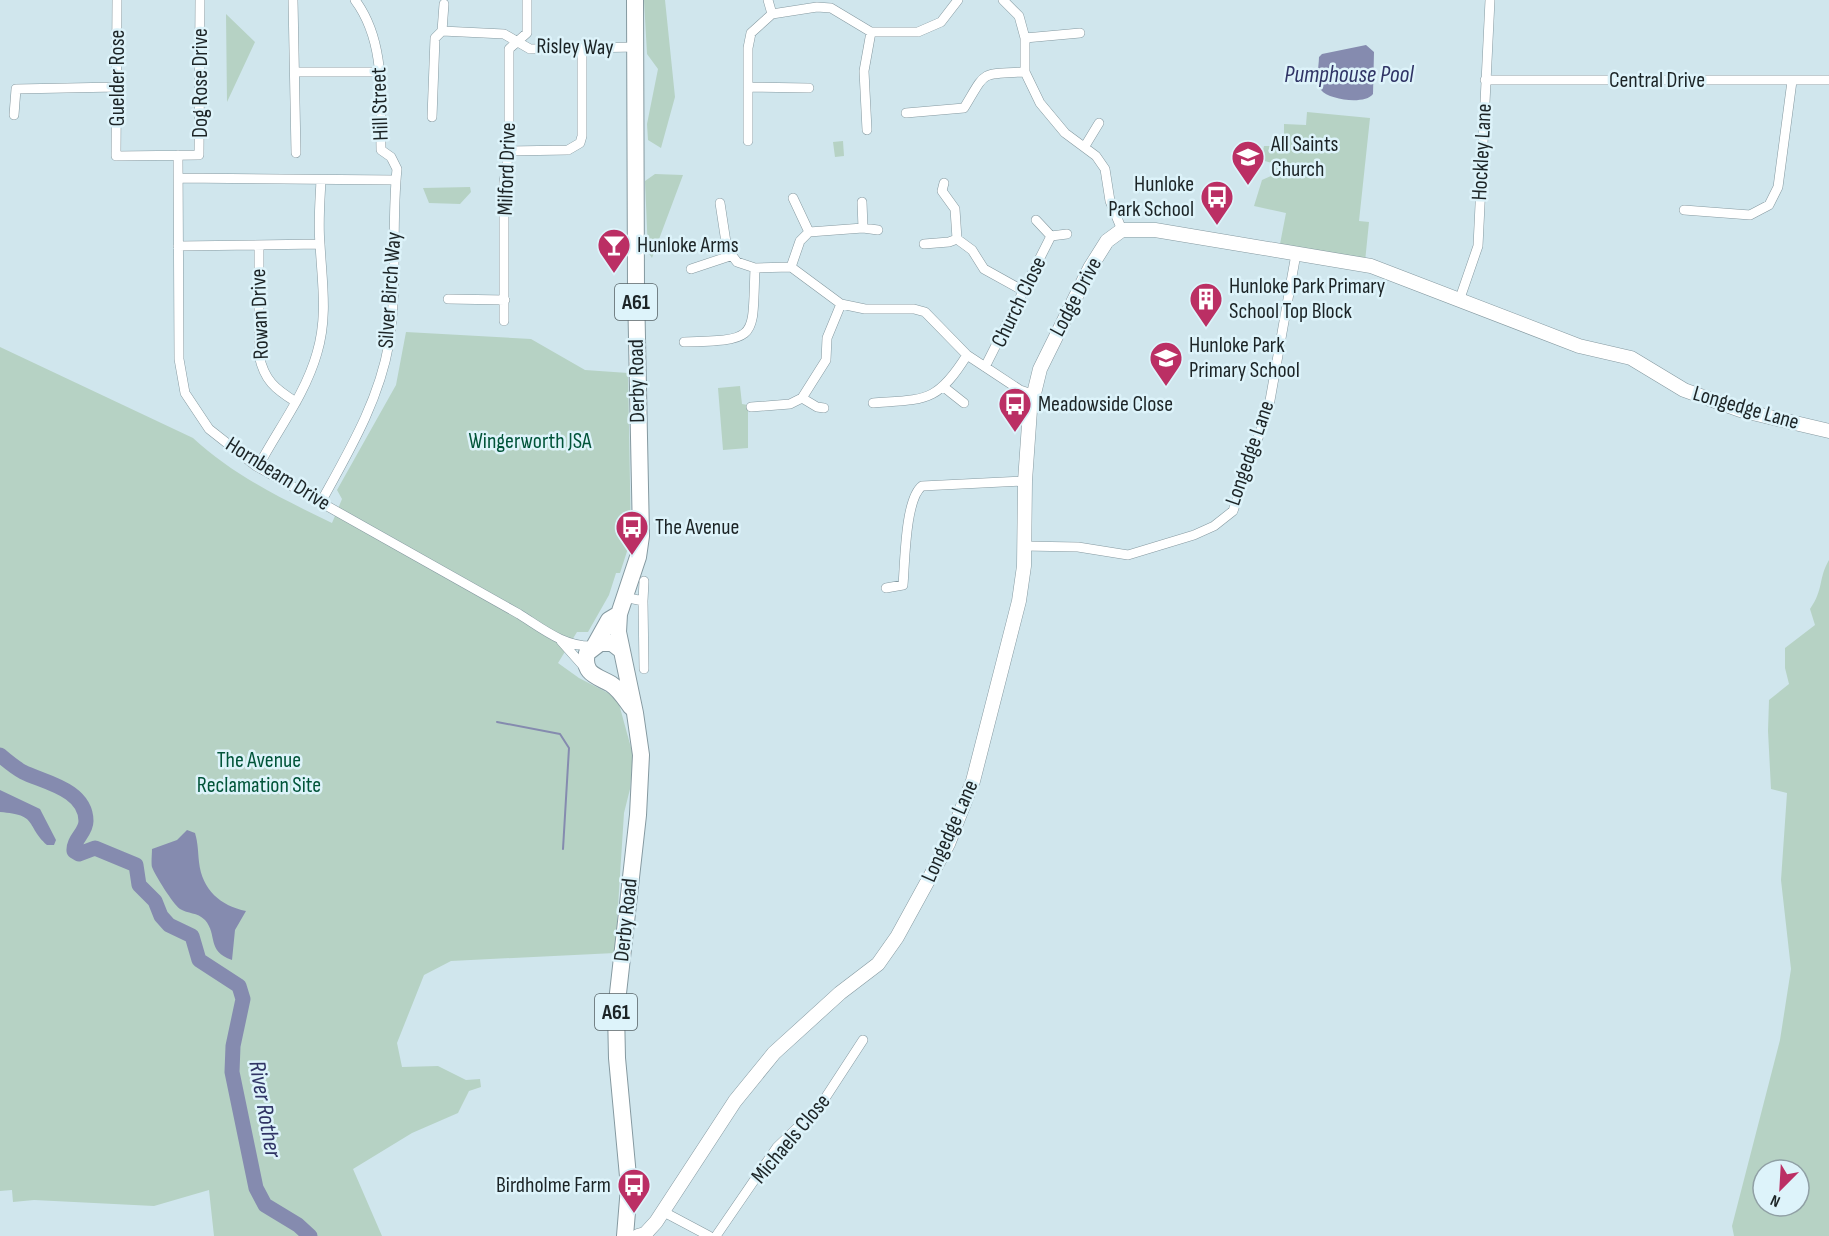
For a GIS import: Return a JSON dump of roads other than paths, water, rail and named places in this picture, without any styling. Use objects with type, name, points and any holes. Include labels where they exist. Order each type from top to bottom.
[{"type":"highway","name":"Derby Road","points":[[625,1236],[629,1187],[616,1034],[640,788],[641,755],[635,713],[618,638],[618,614],[641,536],[636,289],[635,0]]},
{"type":"highway","name":"Derby Road","points":[[594,645],[609,620],[618,614]]},
{"type":"highway","points":[[612,643],[622,656],[618,675],[595,676],[586,659],[594,645],[612,643]]},
{"type":"highway","name":"Derby Road","points":[[595,676],[620,691],[635,713]]},
{"type":"street","name":"Guelder Rose","points":[[116,156],[117,0]]},
{"type":"street","name":"Dog Rose Drive","points":[[116,156],[199,155],[200,0]]},
{"type":"street","points":[[293,0],[296,153]]},
{"type":"street","name":"Hill Street","points":[[355,0],[362,10],[377,45],[380,72],[381,150],[391,157],[397,169],[395,207]]},
{"type":"street","name":"Milford Drive","points":[[504,321],[504,182],[509,151],[509,49],[527,33],[527,0]]},
{"type":"street","points":[[768,0],[772,14]]},
{"type":"street","points":[[748,141],[748,48],[752,33],[772,14],[832,4],[871,32],[904,33],[932,28],[951,11],[958,0]]},
{"type":"street","points":[[1003,0],[1019,16],[1025,38],[1025,72],[1040,104],[1065,133],[1085,146],[1105,169],[1110,201],[1122,230],[1155,230],[1296,254]]},
{"type":"street","name":"Hockley Lane","points":[[1459,301],[1478,246],[1490,0]]},
{"type":"street","points":[[432,117],[435,38],[442,31],[444,4]]},
{"type":"street","name":"Risley Way","points":[[442,31],[504,34],[530,49],[636,47]]},
{"type":"street","points":[[867,130],[864,71],[871,32]]},
{"type":"street","points":[[1025,38],[1080,33]]},
{"type":"street","points":[[509,151],[568,150],[580,143],[582,48]]},
{"type":"street","points":[[295,72],[380,72]]},
{"type":"street","points":[[906,113],[964,108],[983,77],[991,73],[1025,72]]},
{"type":"street","name":"Central Drive","points":[[1485,80],[1829,80]]},
{"type":"street","points":[[1684,210],[1750,215],[1769,205],[1778,187],[1791,81]]},
{"type":"street","points":[[14,115],[15,89],[117,87]]},
{"type":"street","points":[[748,87],[809,88]]},
{"type":"street","points":[[1085,146],[1099,123]]},
{"type":"street","name":"Hornbeam Drive","points":[[178,155],[178,359],[185,393],[209,429],[258,467],[519,614],[561,641],[595,676]]},
{"type":"street","points":[[178,178],[396,180]]},
{"type":"street","points":[[258,467],[306,383],[317,353],[325,313],[320,244],[321,180]]},
{"type":"street","points":[[944,183],[942,191],[955,209],[957,239],[972,250],[984,269],[1022,290]]},
{"type":"street","points":[[794,198],[809,232]]},
{"type":"street","points":[[862,202],[863,228]]},
{"type":"street","points":[[720,203],[730,256],[745,266],[791,267],[841,304],[865,309],[914,309],[925,312],[967,355],[1020,390],[1032,394]]},
{"type":"street","name":"Silver Birch Way","points":[[321,502],[362,427],[380,381],[389,343],[392,313],[395,207]]},
{"type":"street","name":"Church Close","points":[[1036,220],[1051,236]]},
{"type":"street","points":[[791,267],[800,241],[809,232],[863,228],[878,230]]},
{"type":"street","name":"Lodge Drive","points":[[1024,546],[1025,481],[1032,394],[1040,369],[1090,268],[1107,241],[1122,230]]},
{"type":"street","name":"Church Close","points":[[1051,236],[1067,234]]},
{"type":"street","name":"Church Close","points":[[985,367],[1051,236]]},
{"type":"street","points":[[924,243],[950,242],[957,239]]},
{"type":"street","points":[[178,246],[320,244]]},
{"type":"street","name":"Rowan Drive","points":[[259,246],[259,356],[262,372],[269,383],[296,402]]},
{"type":"street","name":"Longedge Lane","points":[[638,1236],[645,1234],[735,1101],[774,1053],[840,993],[878,964],[914,908],[948,844],[974,782],[1019,601],[1024,546],[1078,547],[1128,555],[1194,535],[1214,526],[1233,511],[1269,406],[1296,254],[1371,266],[1579,346],[1631,358],[1684,390],[1718,402],[1829,431]]},
{"type":"street","points":[[691,269],[730,256]]},
{"type":"street","points":[[684,342],[738,338],[749,330],[754,318],[755,268]]},
{"type":"street","points":[[448,299],[505,300]]},
{"type":"street","points":[[752,407],[790,404],[802,398],[826,360],[826,338],[841,304]]},
{"type":"street","points":[[873,403],[934,395],[945,388],[967,355]]},
{"type":"street","points":[[945,388],[964,404]]},
{"type":"street","points":[[802,398],[817,407],[824,408]]},
{"type":"street","points":[[886,588],[903,585],[911,505],[918,489],[922,486],[1025,481]]},
{"type":"street","points":[[644,581],[644,669]]},
{"type":"street","points":[[624,597],[643,601]]},
{"type":"street","name":"Hornbeam Drive","points":[[561,641],[582,646],[594,645]]},
{"type":"street","name":"Michaels Close","points":[[716,1236],[777,1147],[820,1106],[863,1040]]},
{"type":"street","points":[[662,1211],[709,1236]]},
{"type":"water","name":"Pumphouse Pool","points":[[1366,45],[1374,52],[1373,94],[1363,99],[1347,100],[1331,96],[1321,90],[1318,74],[1319,57],[1322,54]]},
{"type":"water","points":[[0,790],[40,809],[56,840],[54,845],[47,845],[26,818],[0,812]]},
{"type":"water","points":[[187,830],[195,833],[201,872],[204,881],[214,895],[237,909],[246,911],[235,930],[232,960],[215,947],[211,931],[205,920],[177,906],[152,867],[152,849],[177,840]]},
{"type":"waterway","points":[[497,722],[560,734],[569,748],[563,849]]},
{"type":"waterway","name":"River Rother","points":[[0,755],[20,770],[62,788],[79,801],[86,821],[75,843],[74,851],[79,854],[95,848],[136,865],[139,885],[155,901],[161,916],[169,925],[192,936],[199,960],[239,986],[243,999],[233,1046],[232,1072],[256,1188],[265,1205],[298,1225],[310,1236]]},
{"type":"place","name":"All Saints Church","points":[[1248,186]]},
{"type":"place","name":"Hunloke Park School","points":[[1217,226]]},
{"type":"place","name":"Hunloke Arms","points":[[614,274]]},
{"type":"place","name":"Hunloke Park Primary School Top Block","points":[[1206,328]]},
{"type":"place","name":"Hunloke Park Primary School","points":[[1166,387]]},
{"type":"place","name":"Meadowside Close","points":[[1015,433]]},
{"type":"place","name":"The Avenue","points":[[632,556]]},
{"type":"place","name":"Birdholme Farm","points":[[634,1214]]},
{"type":"park label","name":"Wingerworth JSA","points":[[530,441]]},
{"type":"park label","name":"The Avenue Reclamation Site","points":[[259,772]]}]
